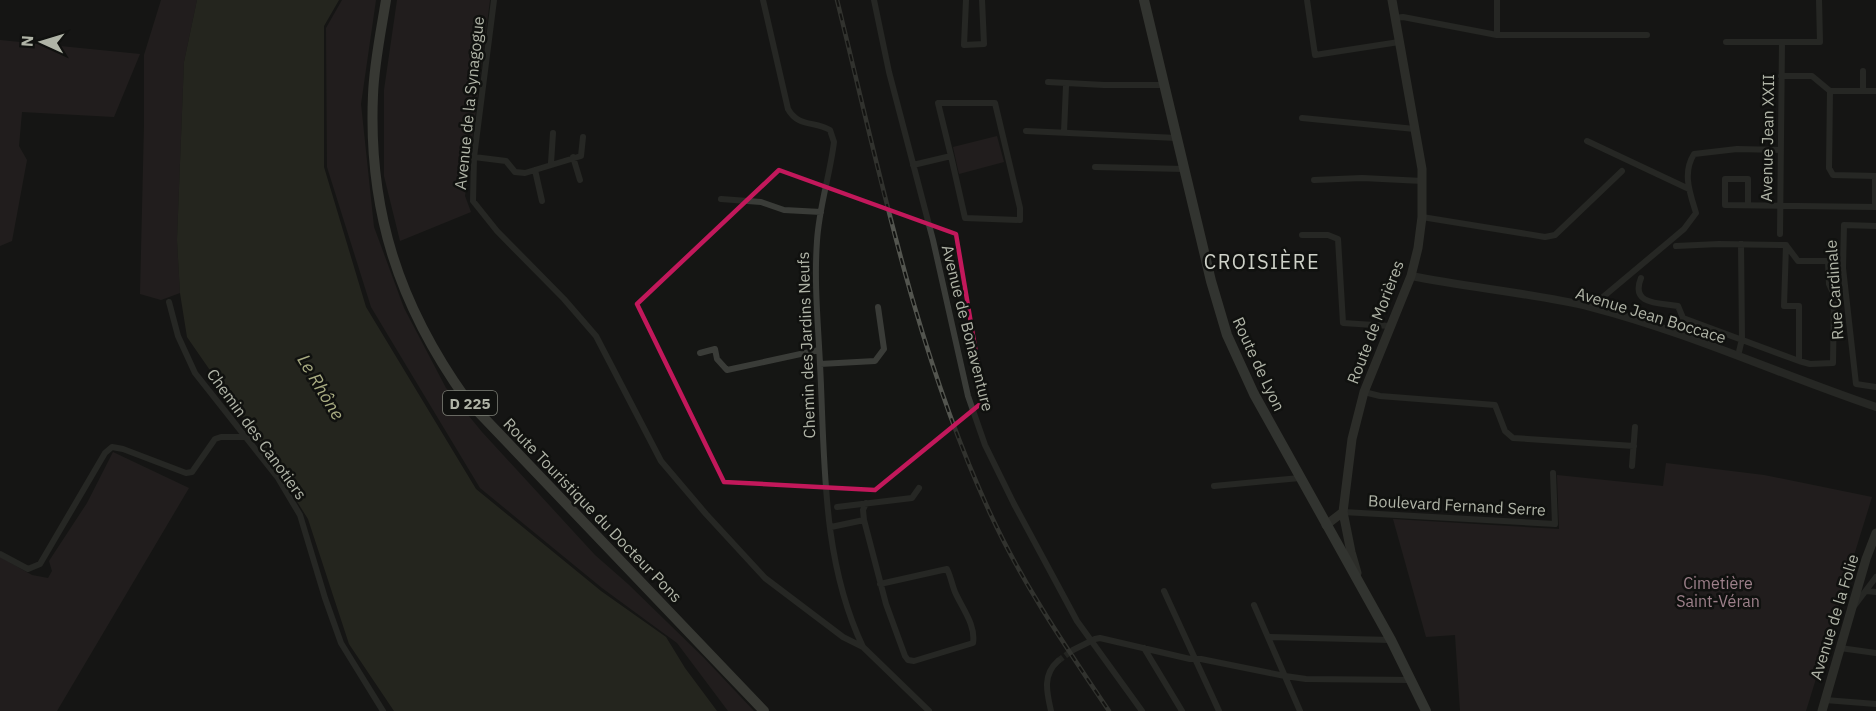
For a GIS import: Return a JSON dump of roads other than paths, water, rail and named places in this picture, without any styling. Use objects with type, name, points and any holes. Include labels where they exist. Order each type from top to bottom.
[{"type":"highway","name":"Route Touristique du Docteur Pons","points":[[386,0],[373,93],[372,140],[375,170],[384,230],[396,269],[425,335],[466,399],[764,711]]},
{"type":"main road","name":"Route de Lyon","points":[[1144,0],[1212,286],[1227,335],[1254,394],[1391,640],[1426,711]]},
{"type":"main road","name":"Route de Morières","points":[[1361,586],[1343,512],[1348,459],[1364,392],[1411,276],[1422,217],[1423,181],[1392,0]]},
{"type":"main road","points":[[1326,525],[1343,512]]},
{"type":"main road","name":"Avenue de la Folie","points":[[1822,711],[1875,538]]},
{"type":"street","name":"Avenue de la Synagogue","points":[[494,0],[474,157],[473,201],[497,231],[564,298],[596,336],[662,461],[706,514],[765,578],[843,637],[863,647],[929,711]]},
{"type":"street","name":"Chemin des Jardins Neufs","points":[[762,0],[791,115],[803,124],[830,129],[833,134],[832,159],[821,212],[816,255],[824,473],[842,595],[863,647]]},
{"type":"street","name":"Avenue de Bonaventure","points":[[874,0],[889,72],[943,282],[968,396],[986,445],[1014,504],[1077,621],[1142,711]]},
{"type":"street","points":[[966,0],[964,45],[984,44],[982,0]]},
{"type":"street","points":[[1307,0],[1316,55],[1399,42]]},
{"type":"street","points":[[1497,0],[1497,35]]},
{"type":"street","points":[[1726,42],[1820,42],[1819,0]]},
{"type":"street","points":[[1395,18],[1403,17],[1497,35],[1647,35]]},
{"type":"street","name":"Avenue Jean XXII","points":[[1780,234],[1782,42]]},
{"type":"street","points":[[1863,71],[1863,92]]},
{"type":"street","points":[[1782,76],[1812,76],[1830,91],[1876,91]]},
{"type":"street","points":[[1048,82],[1164,86]]},
{"type":"street","points":[[1064,132],[1066,86]]},
{"type":"street","points":[[1748,205],[1749,179],[1725,179],[1725,205],[1875,207],[1875,176],[1833,175],[1830,172],[1830,91]]},
{"type":"street","points":[[938,103],[995,103],[1020,208],[1020,220],[965,218],[951,156],[938,103]]},
{"type":"street","points":[[1302,118],[1415,129]]},
{"type":"street","points":[[1026,130],[1177,138]]},
{"type":"street","points":[[552,163],[553,134]]},
{"type":"street","points":[[474,157],[506,162],[515,172],[525,173],[581,156],[583,137]]},
{"type":"street","points":[[1587,141],[1689,189]]},
{"type":"street","points":[[1590,307],[1684,229],[1696,213],[1689,189],[1687,165],[1694,154],[1737,149],[1781,150]]},
{"type":"street","points":[[913,165],[951,156]]},
{"type":"street","points":[[573,157],[580,180]]},
{"type":"street","points":[[1095,167],[1184,170]]},
{"type":"street","points":[[535,170],[542,201]]},
{"type":"street","points":[[1422,217],[1545,237],[1555,235],[1622,171]]},
{"type":"street","points":[[1314,180],[1362,178],[1423,181]]},
{"type":"street","points":[[721,199],[761,202],[784,210],[821,212]]},
{"type":"street","name":"Rue Cardinale","points":[[1876,226],[1844,225],[1843,268],[1856,384],[1876,387]]},
{"type":"street","points":[[1302,235],[1328,235],[1338,239],[1343,323],[1390,326]]},
{"type":"street","points":[[1738,356],[1742,339],[1741,244]]},
{"type":"street","points":[[1676,246],[1786,245]]},
{"type":"street","points":[[1641,278],[1637,286],[1638,293],[1648,302],[1678,306],[1683,318],[1799,362],[1833,363],[1834,295],[1829,284],[1828,261],[1798,261],[1786,245]]},
{"type":"street","points":[[1786,245],[1784,306],[1799,306],[1799,362]]},
{"type":"street","name":"Avenue Jean Boccace","points":[[1411,276],[1492,288],[1590,307],[1633,319],[1876,407]]},
{"type":"street","name":"Chemin des Canotiers","points":[[169,302],[178,336],[195,373],[278,478],[300,515],[341,643],[383,711]]},
{"type":"street","points":[[820,364],[875,361],[884,349],[878,307]]},
{"type":"street","points":[[700,353],[715,349],[717,359],[727,370],[819,350]]},
{"type":"street","points":[[1364,392],[1380,396],[1495,405],[1505,431],[1513,438],[1634,446]]},
{"type":"street","points":[[1632,466],[1635,427]]},
{"type":"street","points":[[0,554],[28,569],[40,564],[105,453],[112,447],[186,473],[192,472],[215,439],[247,437]]},
{"type":"street","name":"Boulevard Fernand Serre","points":[[1343,512],[1555,524],[1553,473]]},
{"type":"street","points":[[1214,486],[1300,478]]},
{"type":"street","points":[[837,507],[912,498],[919,488]]},
{"type":"street","points":[[866,503],[863,510],[864,520],[880,584],[908,660],[914,661],[971,645],[974,638],[969,619],[947,569],[880,584]]},
{"type":"street","points":[[831,527],[864,520]]},
{"type":"street","points":[[1852,608],[1876,577]]},
{"type":"street","points":[[1164,591],[1219,711]]},
{"type":"street","points":[[1867,591],[1876,592]]},
{"type":"street","points":[[1254,605],[1300,711]]},
{"type":"street","points":[[1269,637],[1391,640]]},
{"type":"street","points":[[1073,650],[1100,638],[1285,676],[1412,680]]},
{"type":"street","points":[[1144,648],[1182,711]]},
{"type":"street","points":[[1840,648],[1876,653]]},
{"type":"street","points":[[1052,711],[1047,681],[1050,669],[1058,661]]},
{"type":"street","points":[[1825,700],[1876,704]]},
{"type":"water","name":"Le Rhône","points":[[197,0],[339,0],[324,26],[324,167],[366,307],[476,489],[601,591],[666,637],[685,668],[717,711],[394,711],[349,644],[308,519],[259,441],[187,337],[180,293],[177,240],[184,62]]},
{"type":"tunnel","points":[[1058,661],[1073,650]]},
{"type":"railway","points":[[837,0],[920,325],[940,388],[964,451],[990,513],[1016,564],[1045,614],[1109,711]]},
{"type":"district","name":"CROISIÈRE","points":[[1262,261]]},
{"type":"park label","name":"Cimetière Saint-Véran","points":[[1718,592]]}]
